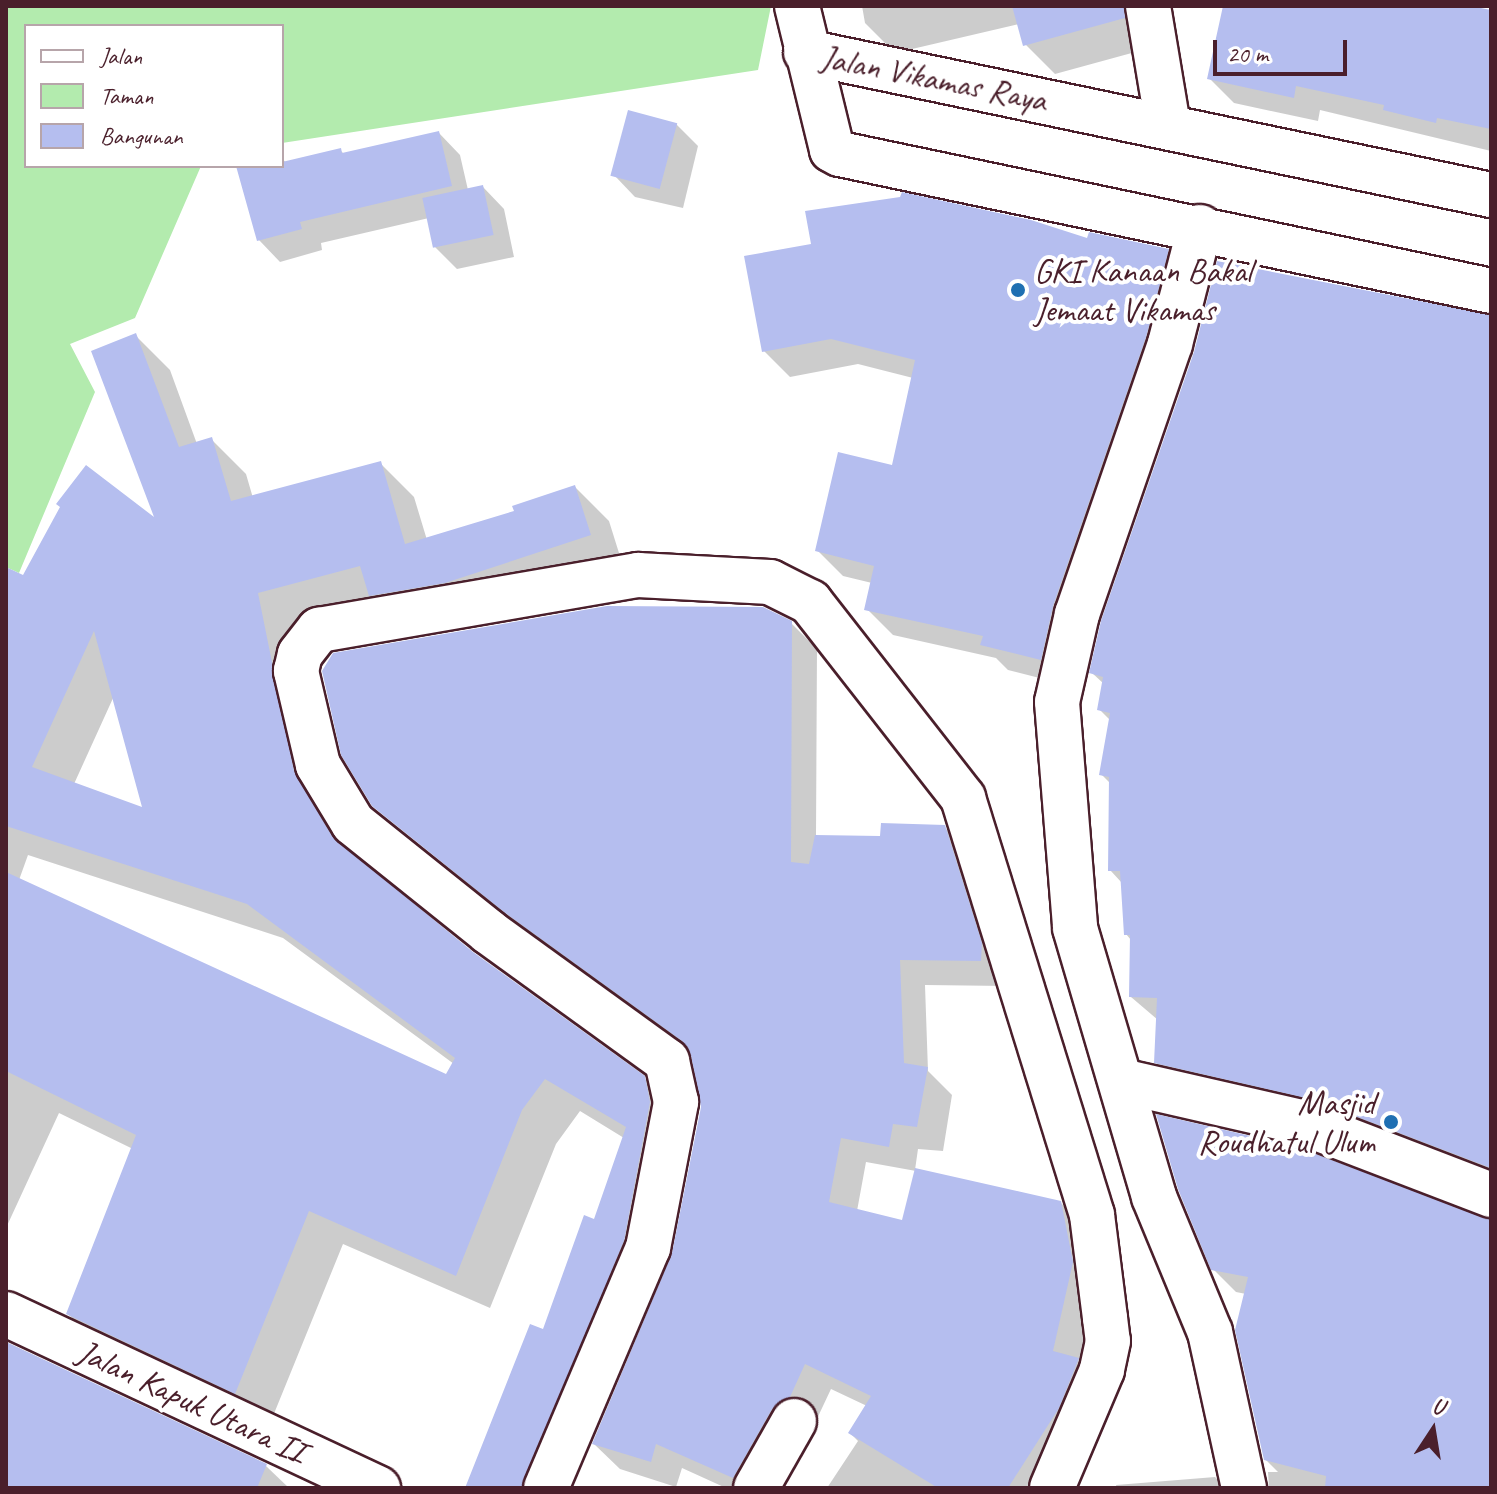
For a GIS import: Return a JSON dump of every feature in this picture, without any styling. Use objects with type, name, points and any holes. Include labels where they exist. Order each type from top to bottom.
[{"type":"street","points":[[797,6],[808,60]]},
{"type":"street","points":[[1148,6],[1168,125]]},
{"type":"street","name":"Jalan Vikamas Raya","points":[[1491,195],[1168,125],[808,60],[830,140],[840,154],[1200,227],[1491,291]]},
{"type":"street","points":[[1200,227],[1170,344],[1077,614],[1057,702],[1075,928],[1154,1197],[1210,1332],[1244,1488]]},
{"type":"street","points":[[546,1488],[648,1248],[676,1102],[667,1061],[489,932],[353,823],[318,765],[298,682],[300,654],[319,630],[638,575],[770,582],[810,602],[963,798],[1092,1215],[1108,1341],[1102,1370],[1052,1488]]},
{"type":"street","points":[[1122,1081],[1301,1122],[1491,1195]]},
{"type":"street","name":"Jalan Kapuk Utara II","points":[[6,1314],[378,1488]]},
{"type":"street","points":[[756,1488],[794,1421]]},
{"type":"green space","points":[[6,6],[771,6],[758,70],[284,143],[284,24],[24,24],[24,168],[200,168],[135,318],[70,344],[95,392],[19,573],[6,567]]},
{"type":"building","points":[[1012,6],[1124,6],[1125,18],[1023,46]]},
{"type":"building","points":[[1223,6],[1471,6],[1491,10],[1491,129],[1437,118],[1436,123],[1383,110],[1384,105],[1296,86],[1294,98],[1207,79]]},
{"type":"building","points":[[628,110],[677,123],[660,189],[610,176]]},
{"type":"building","points":[[439,131],[452,186],[300,222],[302,229],[257,241],[237,168],[284,168],[284,162],[341,148],[342,153]]},
{"type":"building","points":[[483,185],[494,235],[433,248],[422,198]]},
{"type":"building","points":[[902,192],[1031,220],[1087,238],[1089,232],[1169,249],[1146,337],[1053,606],[1041,660],[980,645],[983,636],[864,610],[874,566],[815,551],[838,452],[892,465],[915,360],[831,339],[762,352],[744,256],[811,244],[805,211],[900,197]]},
{"type":"building","points":[[1217,261],[1491,315],[1491,1168],[1310,1099],[1154,1063],[1157,998],[1129,997],[1130,935],[1124,935],[1120,871],[1108,871],[1109,777],[1099,775],[1110,713],[1097,710],[1103,677],[1089,673],[1101,621],[1194,352]]},
{"type":"building","points":[[136,333],[179,447],[212,437],[231,501],[381,461],[405,544],[514,511],[512,506],[575,485],[591,535],[445,583],[369,596],[360,566],[258,593],[294,771],[332,836],[473,952],[645,1076],[650,1102],[624,1241],[522,1488],[465,1488],[530,1324],[543,1329],[584,1215],[594,1219],[626,1127],[545,1079],[522,1110],[456,1276],[309,1211],[235,1394],[66,1314],[136,1135],[6,1071],[6,872],[446,1074],[455,1058],[247,904],[6,826],[6,567],[23,575],[60,507],[56,504],[86,465],[154,517],[91,351]],"holes":[[[94,631],[142,807],[32,767]]]},
{"type":"building","points":[[607,606],[763,607],[792,621],[791,862],[809,864],[815,835],[880,836],[881,823],[945,825],[982,943],[981,961],[900,960],[904,1063],[928,1067],[917,1127],[893,1124],[889,1147],[841,1138],[829,1202],[902,1220],[915,1168],[1061,1201],[1073,1262],[1053,1351],[1079,1358],[1059,1408],[1008,1488],[938,1488],[848,1433],[871,1396],[805,1364],[790,1397],[772,1409],[733,1478],[656,1444],[651,1462],[592,1444],[672,1253],[701,1107],[691,1056],[682,1041],[504,912],[372,806],[341,755],[322,671],[333,653]]},
{"type":"building","points":[[1156,1114],[1294,1146],[1491,1219],[1491,1488],[1325,1488],[1326,1476],[1264,1460],[1235,1330],[1248,1277],[1211,1270],[1178,1189]]},
{"type":"building","points":[[6,1342],[267,1464],[257,1488],[6,1488]]},
{"type":"place","name":"GKI Kanaan Bakal Jemaat Vikamas","points":[[1018,290]]},
{"type":"place","name":"Masjid Roudhatul Ulum","points":[[1391,1122]]}]
